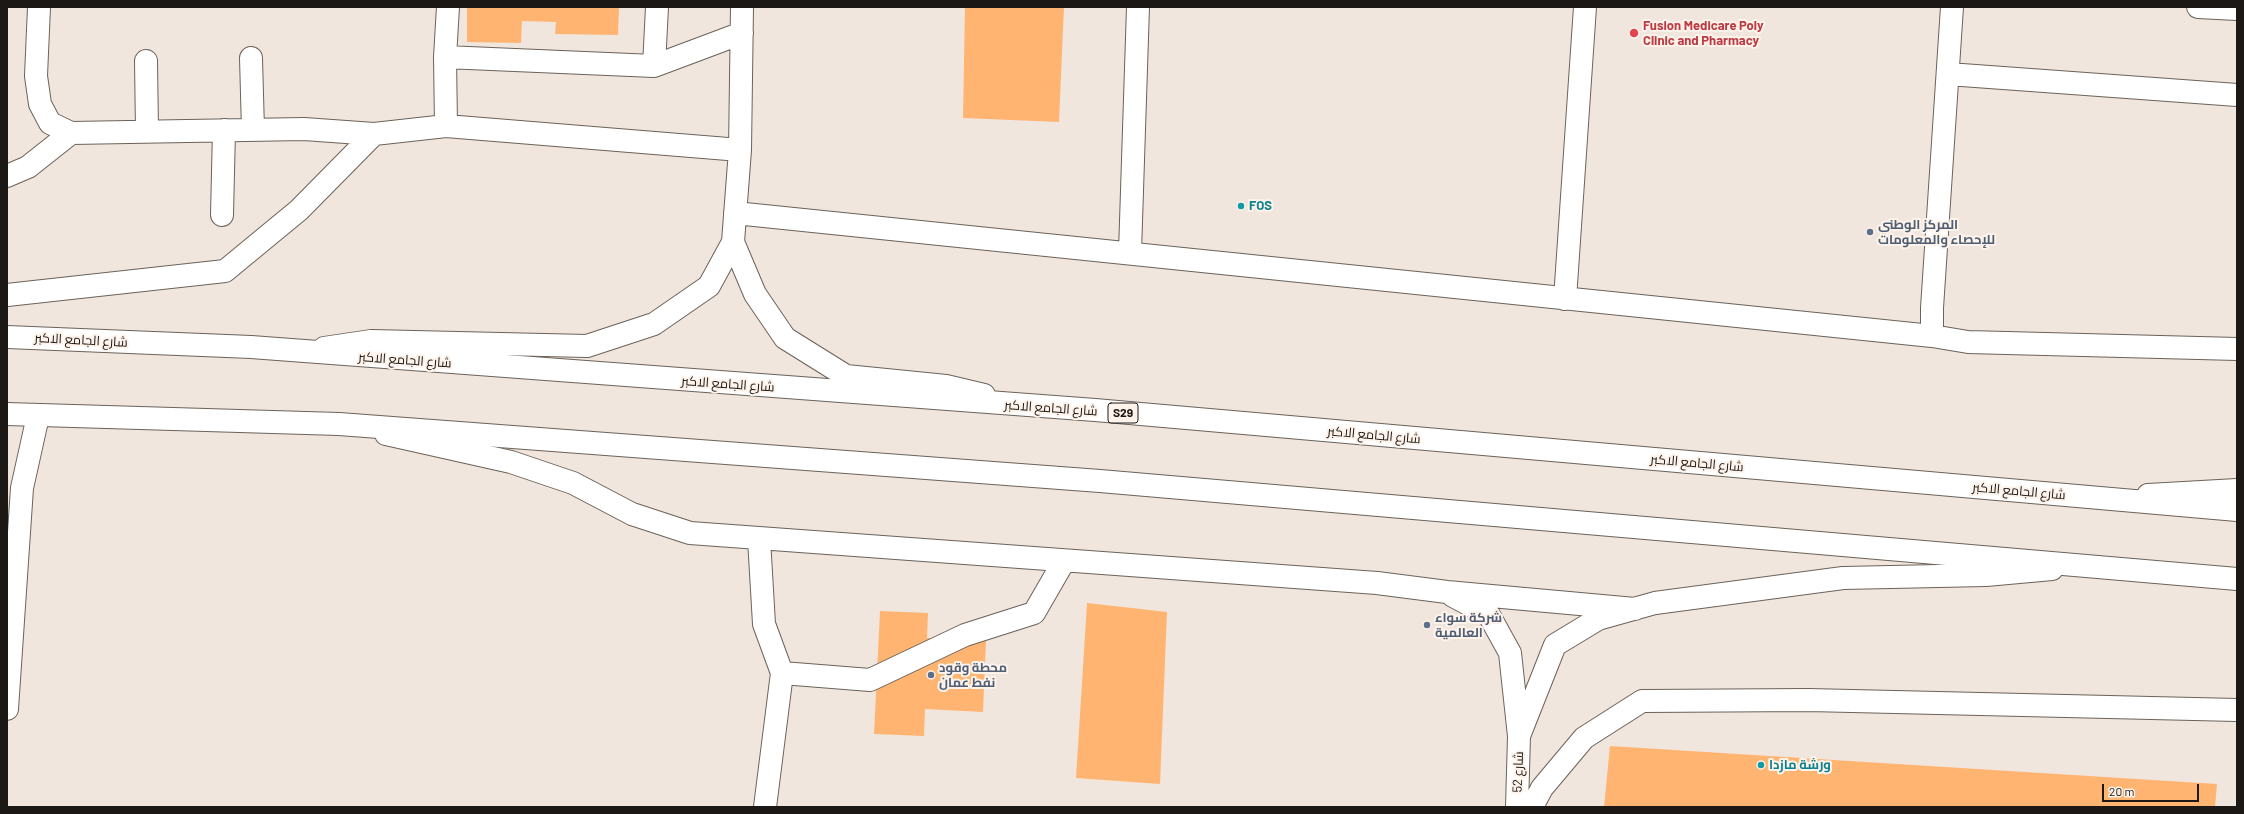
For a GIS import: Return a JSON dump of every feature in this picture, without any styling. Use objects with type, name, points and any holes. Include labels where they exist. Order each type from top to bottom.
[{"type":"street","points":[[39,7],[36,76],[40,104],[50,123],[72,133],[304,129],[374,134],[446,126],[740,150]]},
{"type":"street","points":[[446,126],[445,57],[448,7]]},
{"type":"street","points":[[654,66],[657,7]]},
{"type":"street","points":[[293,352],[371,341],[587,346],[654,324],[709,286],[733,242],[740,150],[742,7]]},
{"type":"street","points":[[1130,252],[1138,7]]},
{"type":"street","points":[[1565,300],[1585,7]]},
{"type":"street","points":[[1932,336],[1932,308],[1952,7]]},
{"type":"street","points":[[2198,7],[2237,8]]},
{"type":"street","points":[[445,57],[654,66],[742,33]]},
{"type":"street","points":[[251,58],[253,130]]},
{"type":"street","points":[[146,62],[147,131]]},
{"type":"street","points":[[1948,74],[2237,95]]},
{"type":"street","points":[[222,215],[224,130]]},
{"type":"street","points":[[7,176],[28,168],[72,133]]},
{"type":"street","points":[[7,295],[225,271],[299,210],[374,134]]},
{"type":"street","points":[[735,213],[1130,252],[1565,300],[1932,336],[1968,342],[2237,349]]},
{"type":"street","points":[[733,242],[756,294],[785,338],[846,376],[946,386],[1037,407]]},
{"type":"street","name":"شارع الجامع الاكبر","points":[[7,337],[251,348],[1037,407],[2237,510]]},
{"type":"street","points":[[7,414],[339,424],[1100,481],[2237,579]]},
{"type":"street","points":[[7,709],[22,488],[38,416]]},
{"type":"street","points":[[339,424],[511,462],[573,483],[632,514],[690,533],[1377,583],[1447,592],[1635,608]]},
{"type":"street","points":[[2099,498],[2237,490]]},
{"type":"street","points":[[759,538],[764,624],[782,673],[765,807]]},
{"type":"street","points":[[782,673],[870,680],[965,635],[1034,614],[1064,560]]},
{"type":"street","points":[[1519,736],[1555,645],[1598,619],[1655,603],[1843,578],[1986,575],[2084,566]]},
{"type":"street","points":[[1447,592],[1489,615],[1510,653],[1519,736]]},
{"type":"street","points":[[1532,807],[1542,788],[1584,738],[1642,701],[1817,701],[2237,710]]},
{"type":"street","name":"شارع 52","points":[[1517,807],[1519,736]]},
{"type":"building","points":[[467,7],[619,7],[618,35],[555,34],[556,22],[522,21],[521,43],[467,42]]},
{"type":"building","points":[[965,7],[1064,7],[1059,122],[963,118]]},
{"type":"building","points":[[1087,603],[1167,612],[1160,784],[1076,778]]},
{"type":"building","name":"محطة وقود نفط عمان","points":[[880,611],[928,613],[927,638],[986,641],[983,712],[925,709],[924,736],[874,734]]},
{"type":"building","name":"ورشة مازدا","points":[[1610,746],[2217,784],[2215,807],[1604,807]]},
{"type":"place","name":"Fusion Medicare Poly Clinic and Pharmacy","points":[[1634,33]]},
{"type":"place","name":"FOS","points":[[1241,206]]},
{"type":"place","name":"المركز الوطني للإحصاء والمعلومات","points":[[1870,232]]},
{"type":"place","name":"شركة سواء العالمية","points":[[1427,625]]},
{"type":"place","name":"محطة وقود نفط عمان","points":[[931,675]]},
{"type":"place","name":"ورشة مازدا","points":[[1761,765]]}]
